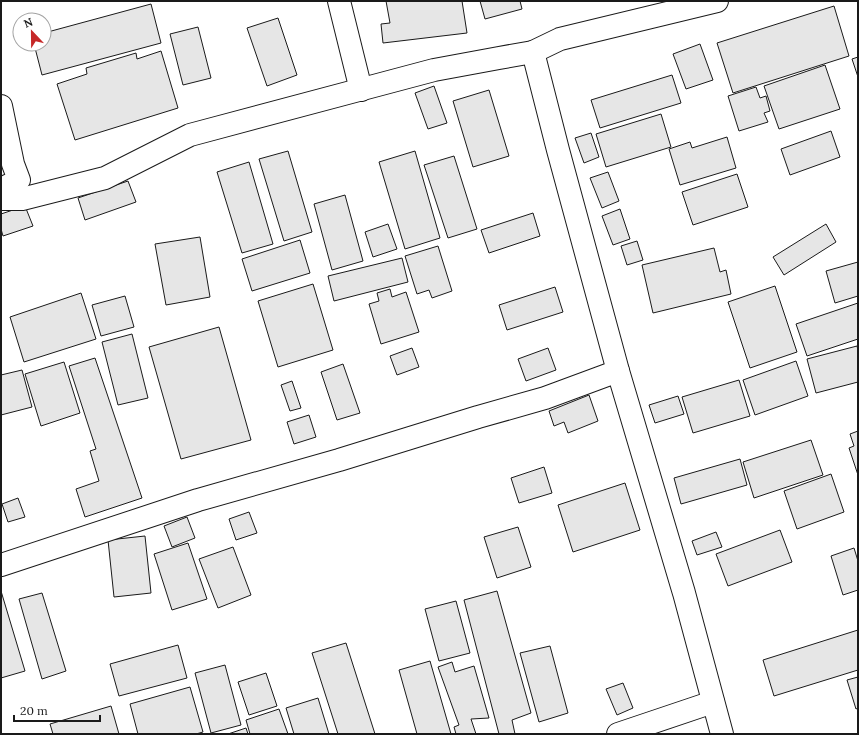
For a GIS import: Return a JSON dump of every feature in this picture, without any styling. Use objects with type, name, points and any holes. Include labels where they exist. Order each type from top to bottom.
[{"type":"street","points":[[340,1],[361,90]]},
{"type":"street","points":[[1,199],[22,199],[105,178],[190,135],[434,70],[533,52],[560,39],[706,2]]},
{"type":"street","points":[[533,52],[618,371],[684,593],[722,734]]},
{"type":"street","points":[[1,106],[13,164],[10,185],[1,195]]},
{"type":"street","points":[[1,565],[198,500],[339,460],[545,398],[618,371]]},
{"type":"street","points":[[618,734],[713,702]]},
{"type":"building","points":[[386,1],[462,1],[467,33],[383,43],[381,24],[390,23]]},
{"type":"building","points":[[480,1],[520,1],[522,9],[485,19]]},
{"type":"building","points":[[151,4],[161,43],[42,75],[36,52],[52,52],[52,31]]},
{"type":"building","points":[[834,6],[849,56],[733,93],[717,43]]},
{"type":"building","points":[[278,18],[297,75],[267,86],[247,28]]},
{"type":"building","points":[[198,27],[211,78],[183,85],[170,34]]},
{"type":"building","points":[[700,44],[713,80],[686,89],[673,54]]},
{"type":"building","points":[[161,51],[178,108],[75,140],[57,84],[87,74],[86,68],[136,53],[137,59]]},
{"type":"building","points":[[858,57],[858,77],[852,59]]},
{"type":"building","points":[[825,65],[840,109],[779,129],[764,86]]},
{"type":"building","points":[[672,75],[681,103],[600,128],[591,100]]},
{"type":"building","points":[[434,86],[447,123],[428,129],[415,93]]},
{"type":"building","points":[[756,87],[760,98],[766,96],[770,111],[764,113],[768,122],[739,131],[728,96]]},
{"type":"building","points":[[489,90],[509,156],[473,167],[453,101]]},
{"type":"building","points":[[661,114],[671,147],[606,167],[596,134]]},
{"type":"building","points":[[831,131],[840,157],[790,175],[781,149]]},
{"type":"building","points":[[591,133],[599,157],[584,163],[575,138]]},
{"type":"building","points":[[727,137],[736,168],[680,185],[669,149],[690,142],[692,148]]},
{"type":"building","points":[[288,151],[312,232],[284,241],[259,159]]},
{"type":"building","points":[[415,151],[440,238],[405,249],[379,162]]},
{"type":"building","points":[[454,156],[477,229],[448,238],[424,165]]},
{"type":"building","points":[[249,162],[273,244],[242,253],[217,172]]},
{"type":"building","points":[[608,172],[619,201],[602,208],[590,178]]},
{"type":"building","points":[[737,174],[748,207],[693,225],[682,192]]},
{"type":"building","points":[[128,181],[136,202],[85,220],[78,198]]},
{"type":"building","points":[[345,195],[363,261],[332,270],[314,204]]},
{"type":"building","points":[[25,206],[33,226],[3,236],[1,229],[1,214]]},
{"type":"building","points":[[620,209],[630,239],[613,245],[602,216]]},
{"type":"building","points":[[533,213],[540,236],[489,253],[481,230]]},
{"type":"building","points":[[388,224],[397,249],[373,257],[365,232]]},
{"type":"building","points":[[826,224],[836,242],[784,275],[773,257]]},
{"type":"building","points":[[200,237],[210,297],[166,305],[155,244]]},
{"type":"building","points":[[300,240],[310,273],[252,291],[242,259]]},
{"type":"building","points":[[637,241],[643,260],[627,265],[621,246]]},
{"type":"building","points":[[438,246],[452,291],[432,298],[429,290],[417,294],[405,256]]},
{"type":"building","points":[[714,248],[720,272],[726,270],[731,294],[653,313],[642,265]]},
{"type":"building","points":[[402,258],[408,282],[334,301],[328,276]]},
{"type":"building","points":[[858,262],[858,296],[835,303],[826,271]]},
{"type":"building","points":[[313,284],[333,350],[278,367],[258,301]]},
{"type":"building","points":[[775,286],[797,352],[750,368],[728,302]]},
{"type":"building","points":[[555,287],[563,312],[507,330],[499,305]]},
{"type":"building","points":[[390,289],[392,297],[406,292],[419,332],[381,344],[369,304],[379,301],[377,293]]},
{"type":"building","points":[[81,293],[96,339],[24,362],[10,317]]},
{"type":"building","points":[[125,296],[134,327],[101,336],[92,305]]},
{"type":"building","points":[[858,303],[858,339],[807,356],[796,324]]},
{"type":"building","points":[[219,327],[251,440],[181,459],[149,347]]},
{"type":"building","points":[[132,334],[148,398],[118,405],[102,342]]},
{"type":"building","points":[[857,346],[858,382],[816,393],[807,359]]},
{"type":"building","points":[[412,348],[419,367],[397,375],[390,356]]},
{"type":"building","points":[[548,348],[556,370],[526,381],[518,359]]},
{"type":"building","points":[[95,358],[142,498],[85,517],[76,489],[99,481],[90,451],[96,449],[69,366]]},
{"type":"building","points":[[796,361],[808,396],[755,415],[743,380]]},
{"type":"building","points":[[64,362],[80,413],[41,426],[25,374]]},
{"type":"building","points":[[343,364],[360,413],[337,420],[321,372]]},
{"type":"building","points":[[22,370],[32,407],[1,415],[1,375]]},
{"type":"building","points":[[739,380],[750,416],[693,433],[682,397]]},
{"type":"building","points":[[292,381],[301,408],[290,411],[281,385]]},
{"type":"building","points":[[589,395],[598,421],[568,433],[564,422],[554,426],[549,411]]},
{"type":"building","points":[[678,396],[684,414],[655,423],[649,405]]},
{"type":"building","points":[[309,415],[316,437],[294,444],[287,422]]},
{"type":"building","points":[[858,431],[858,475],[849,448],[854,446],[850,434]]},
{"type":"building","points":[[811,440],[823,475],[754,498],[743,462]]},
{"type":"building","points":[[740,459],[747,485],[681,504],[674,478]]},
{"type":"building","points":[[544,467],[552,493],[519,503],[511,478]]},
{"type":"building","points":[[831,474],[844,512],[797,529],[784,491]]},
{"type":"building","points":[[625,483],[640,530],[573,552],[558,505]]},
{"type":"building","points":[[18,498],[25,517],[8,522],[2,504]]},
{"type":"building","points":[[249,512],[257,533],[236,540],[229,519]]},
{"type":"building","points":[[187,517],[195,538],[172,547],[164,526]]},
{"type":"building","points":[[518,527],[531,567],[497,578],[484,537]]},
{"type":"building","points":[[780,530],[792,562],[728,586],[716,554]]},
{"type":"building","points":[[716,532],[722,547],[697,555],[692,541]]},
{"type":"building","points":[[145,536],[151,593],[114,597],[108,540]]},
{"type":"building","points":[[188,543],[207,599],[172,610],[154,554]]},
{"type":"building","points":[[233,547],[251,595],[218,608],[199,559]]},
{"type":"building","points":[[854,548],[858,561],[858,590],[843,595],[831,556]]},
{"type":"building","points":[[1,591],[25,671],[1,678]]},
{"type":"building","points":[[497,591],[531,713],[512,720],[515,734],[499,734],[464,600]]},
{"type":"building","points":[[42,593],[66,671],[42,679],[19,599]]},
{"type":"building","points":[[456,601],[470,653],[439,661],[425,609]]},
{"type":"building","points":[[858,630],[858,670],[774,696],[763,660]]},
{"type":"building","points":[[346,643],[375,734],[338,734],[312,653]]},
{"type":"building","points":[[178,645],[187,678],[119,696],[110,664]]},
{"type":"building","points":[[550,646],[568,713],[539,722],[520,653]]},
{"type":"building","points":[[430,661],[451,734],[417,734],[399,670]]},
{"type":"building","points":[[452,662],[455,672],[474,666],[489,718],[471,719],[476,734],[456,734],[454,727],[459,725],[438,667]]},
{"type":"building","points":[[225,665],[241,725],[211,733],[195,673]]},
{"type":"building","points":[[266,673],[277,706],[249,715],[238,682]]},
{"type":"building","points":[[858,677],[858,708],[856,709],[847,680]]},
{"type":"building","points":[[623,683],[633,708],[617,715],[606,689]]},
{"type":"building","points":[[190,687],[203,732],[196,734],[138,734],[130,704]]},
{"type":"building","points":[[318,698],[329,734],[294,734],[286,708]]},
{"type":"building","points":[[111,706],[119,734],[53,734],[50,724]]},
{"type":"building","points":[[279,709],[288,734],[250,734],[246,720]]},
{"type":"building","points":[[246,728],[248,734],[228,734]]}]
